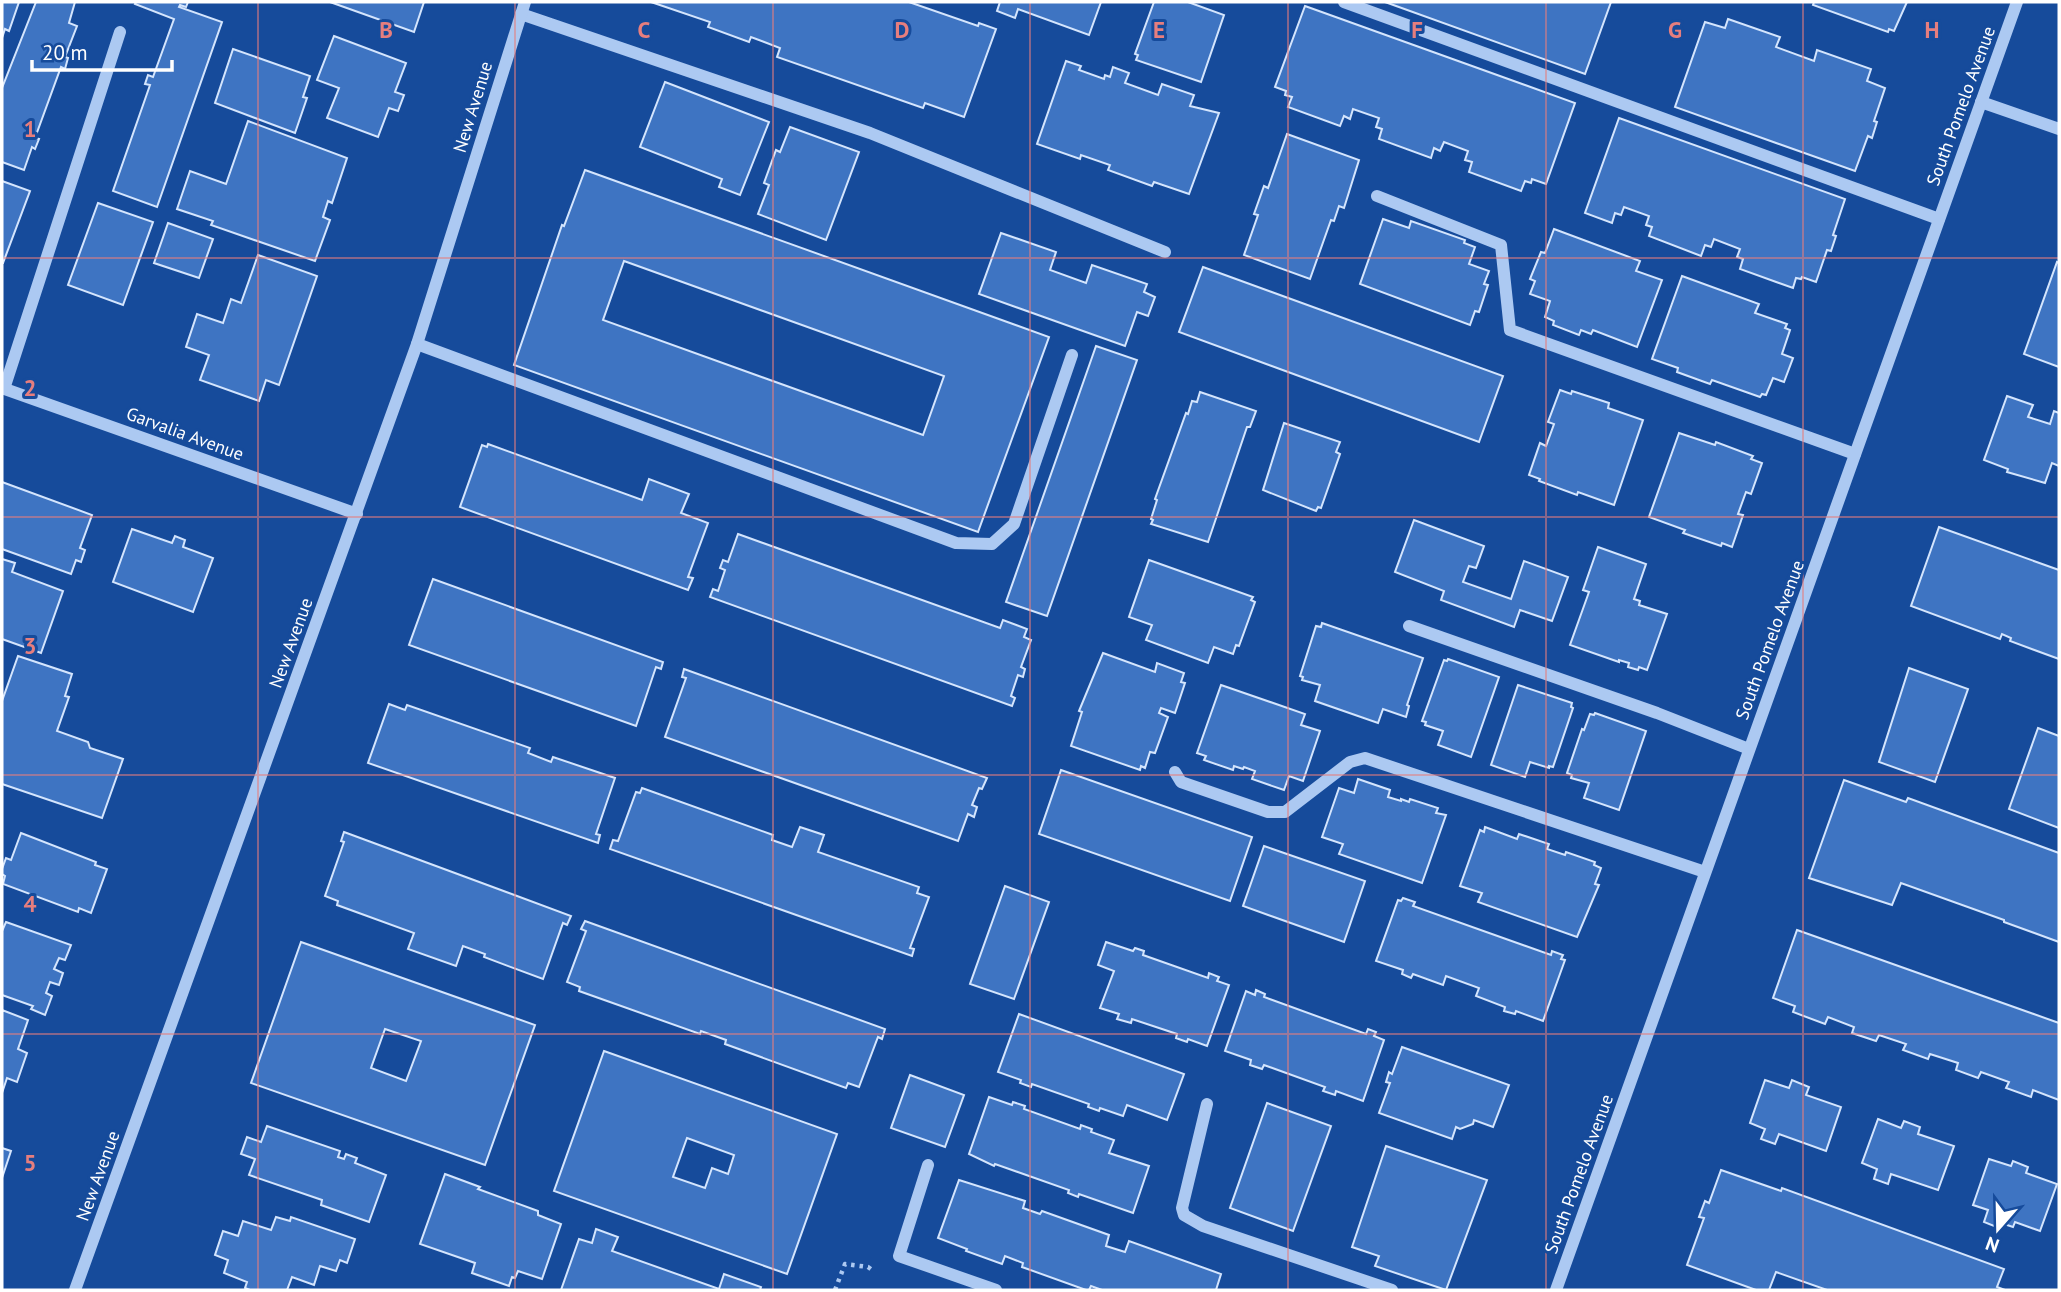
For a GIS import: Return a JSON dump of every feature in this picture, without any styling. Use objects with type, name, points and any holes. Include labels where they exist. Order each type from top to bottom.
[{"type":"street","points":[[1344,2],[1939,219]]},
{"type":"street","name":"South Pomelo Avenue","points":[[1556,1290],[2017,2]]},
{"type":"street","points":[[523,8],[870,133],[1165,252]]},
{"type":"street","name":"New Avenue","points":[[75,1290],[417,344],[523,8]]},
{"type":"street","points":[[3,388],[120,32]]},
{"type":"street","points":[[1981,103],[2059,129]]},
{"type":"street","points":[[1377,196],[1501,245],[1510,330],[1855,454]]},
{"type":"street","points":[[417,344],[956,543],[992,544],[1013,524],[1072,355]]},
{"type":"street","name":"Garvalia Avenue","points":[[3,388],[357,514]]},
{"type":"street","points":[[1409,625],[1657,713],[1749,750]]},
{"type":"street","points":[[1175,772],[1181,782],[1268,812],[1285,812],[1350,762],[1365,758],[1705,872]]},
{"type":"street","points":[[1207,1104],[1182,1208],[1184,1215],[1203,1226],[1392,1290]]},
{"type":"street","points":[[928,1165],[900,1256],[996,1290]]},
{"type":"path","points":[[835,1290],[845,1264],[868,1267],[876,1275]]},
{"type":"building","points":[[2,2],[19,2],[9,31],[5,29],[2,38]]},
{"type":"building","points":[[36,2],[75,2],[69,23],[77,26],[65,57],[68,58],[65,69],[61,67],[35,138],[39,139],[35,149],[32,147],[24,170],[2,162],[2,88]]},
{"type":"building","points":[[188,2],[186,7],[179,7],[222,22],[157,207],[113,191],[150,85],[145,84],[148,75],[153,77],[174,19],[135,4]]},
{"type":"building","points":[[330,2],[424,2],[414,32]]},
{"type":"building","points":[[651,2],[909,2],[978,26],[979,23],[996,29],[964,117],[925,103],[923,108],[777,57],[780,48],[751,37],[749,42],[708,27],[710,22]]},
{"type":"building","points":[[1000,2],[1101,2],[1089,35],[1018,9],[1015,18],[997,11]]},
{"type":"building","points":[[1154,2],[1188,2],[1224,15],[1201,82],[1136,60],[1138,55],[1135,54]]},
{"type":"building","points":[[1385,2],[1611,2],[1585,74]]},
{"type":"building","points":[[1814,2],[1907,2],[1894,31],[1889,29],[1888,32],[1813,5]]},
{"type":"building","points":[[1305,6],[1575,103],[1546,184],[1532,179],[1531,183],[1525,181],[1521,191],[1469,172],[1472,162],[1465,160],[1468,151],[1444,142],[1440,151],[1434,148],[1431,158],[1379,139],[1382,129],[1376,127],[1379,118],[1353,109],[1350,119],[1344,116],[1340,126],[1288,107],[1292,97],[1285,95],[1286,91],[1275,87]]},
{"type":"building","points":[[1728,19],[1780,37],[1776,47],[1814,61],[1817,50],[1871,69],[1867,81],[1885,88],[1874,121],[1877,122],[1872,138],[1868,136],[1855,171],[1675,107],[1705,22],[1725,28]]},
{"type":"building","points":[[334,36],[406,63],[395,92],[404,95],[398,111],[389,108],[378,137],[327,118],[339,88],[317,80]]},
{"type":"building","points":[[233,49],[310,76],[303,97],[307,98],[295,133],[215,103]]},
{"type":"building","points":[[1066,61],[1081,66],[1079,70],[1104,79],[1105,75],[1110,77],[1113,67],[1129,73],[1125,83],[1158,95],[1162,84],[1194,95],[1190,106],[1219,113],[1189,194],[1154,182],[1152,186],[1108,170],[1110,165],[1081,155],[1080,159],[1037,144]]},
{"type":"building","points":[[665,82],[769,122],[740,195],[719,187],[722,179],[640,147]]},
{"type":"building","points":[[1619,118],[1845,199],[1833,235],[1836,236],[1831,251],[1827,250],[1816,282],[1802,277],[1796,278],[1793,288],[1740,269],[1743,259],[1737,257],[1740,249],[1714,239],[1711,247],[1705,245],[1701,256],[1649,236],[1652,227],[1646,225],[1649,216],[1624,207],[1621,215],[1615,213],[1612,223],[1585,213]]},
{"type":"building","points":[[248,121],[347,158],[332,203],[328,201],[323,217],[330,220],[315,261],[211,225],[213,221],[177,209],[190,171],[226,184]]},
{"type":"building","points":[[790,127],[859,152],[826,240],[758,214],[769,185],[764,183],[776,150],[780,152]]},
{"type":"building","points":[[1287,134],[1359,160],[1344,208],[1339,206],[1334,221],[1331,220],[1310,279],[1244,255],[1258,215],[1254,214],[1264,186],[1268,188]]},
{"type":"building","points":[[585,170],[1049,337],[978,532],[514,365],[562,225],[564,226]],"holes":[[[624,261],[944,376],[923,435],[603,320]]]},
{"type":"building","points":[[2,181],[30,191],[3,263],[2,263]]},
{"type":"building","points":[[98,203],[153,222],[123,305],[68,285]]},
{"type":"building","points":[[1383,219],[1409,228],[1411,221],[1465,240],[1464,243],[1475,247],[1469,264],[1489,271],[1484,284],[1488,285],[1479,312],[1475,311],[1470,325],[1360,284]]},
{"type":"building","points":[[168,223],[213,239],[199,278],[154,263]]},
{"type":"building","points":[[1554,229],[1640,261],[1636,271],[1662,280],[1637,347],[1593,330],[1591,334],[1581,330],[1579,335],[1553,325],[1554,321],[1545,317],[1550,301],[1530,294],[1535,281],[1530,279],[1541,252],[1545,253]]},
{"type":"building","points":[[1001,233],[1056,252],[1050,270],[1086,283],[1092,265],[1147,284],[1144,292],[1155,297],[1148,316],[1137,312],[1125,346],[979,294]]},
{"type":"building","points":[[258,255],[317,276],[279,385],[266,380],[259,401],[200,380],[209,355],[186,347],[197,314],[223,323],[231,299],[241,303]]},
{"type":"building","points":[[2057,262],[2059,263],[2059,367],[2024,354]]},
{"type":"building","points":[[1203,267],[1503,376],[1479,442],[1179,332]]},
{"type":"building","points":[[1682,276],[1759,304],[1755,313],[1787,324],[1785,328],[1790,330],[1782,354],[1793,358],[1784,382],[1773,378],[1766,395],[1762,394],[1760,397],[1712,380],[1710,384],[1652,359]]},
{"type":"building","points":[[1096,346],[1137,360],[1047,616],[1006,602]]},
{"type":"building","points":[[1560,390],[1571,394],[1572,391],[1609,403],[1608,408],[1643,420],[1614,505],[1578,492],[1577,495],[1529,475],[1540,443],[1546,446],[1554,424],[1548,422]]},
{"type":"building","points":[[1200,392],[1256,411],[1250,427],[1247,427],[1208,542],[1151,524],[1157,500],[1155,499],[1186,413],[1188,414],[1192,401],[1197,402]]},
{"type":"building","points":[[2007,396],[2033,405],[2028,417],[2050,424],[2054,411],[2059,413],[2059,466],[2052,463],[2045,483],[2007,472],[2008,469],[1984,460]]},
{"type":"building","points":[[1284,423],[1340,442],[1336,452],[1340,454],[1321,508],[1318,507],[1316,511],[1263,490]]},
{"type":"building","points":[[1679,433],[1715,445],[1716,442],[1753,456],[1751,459],[1762,463],[1751,494],[1746,492],[1738,514],[1743,515],[1732,547],[1683,533],[1685,530],[1649,517]]},
{"type":"building","points":[[488,444],[642,500],[649,479],[689,494],[681,513],[708,523],[688,577],[693,578],[688,590],[460,507],[482,445],[487,447]]},
{"type":"building","points":[[2,482],[92,515],[80,548],[85,550],[81,562],[76,560],[71,574],[2,549]]},
{"type":"building","points":[[1414,520],[1484,546],[1476,568],[1469,566],[1463,582],[1511,599],[1524,561],[1568,577],[1552,621],[1520,610],[1514,627],[1441,600],[1444,591],[1395,572]]},
{"type":"building","points":[[1939,527],[2059,570],[2059,659],[2010,641],[2011,638],[2002,634],[2000,639],[1911,606]]},
{"type":"building","points":[[132,529],[172,543],[175,536],[185,540],[183,547],[213,558],[193,612],[113,582]]},
{"type":"building","points":[[738,534],[1000,628],[1003,620],[1027,629],[1024,637],[1031,640],[1021,667],[1025,669],[1023,677],[1018,675],[1011,696],[1015,698],[1012,706],[710,597],[713,589],[718,591],[725,570],[720,568],[723,560],[728,562]]},
{"type":"building","points":[[1598,547],[1646,564],[1634,599],[1640,601],[1639,605],[1667,614],[1647,670],[1628,667],[1629,663],[1570,645],[1589,592],[1583,590]]},
{"type":"building","points":[[2,559],[15,563],[12,572],[63,591],[41,653],[2,639]]},
{"type":"building","points":[[1149,560],[1253,597],[1251,600],[1255,602],[1239,646],[1236,645],[1233,654],[1214,647],[1208,663],[1146,640],[1152,625],[1129,617]]},
{"type":"building","points":[[433,579],[663,662],[661,669],[656,667],[636,726],[409,645]]},
{"type":"building","points":[[1322,623],[1423,658],[1407,705],[1406,717],[1383,709],[1378,723],[1315,701],[1320,685],[1302,680],[1303,677],[1300,676],[1316,626],[1321,627]]},
{"type":"building","points":[[1103,653],[1155,672],[1157,663],[1184,673],[1181,682],[1185,683],[1175,713],[1161,708],[1159,713],[1168,717],[1155,753],[1150,752],[1145,768],[1141,766],[1140,770],[1071,746],[1082,712],[1079,711]]},
{"type":"building","points":[[18,656],[72,674],[65,696],[69,697],[57,731],[88,742],[90,748],[123,759],[102,818],[2,784],[2,701]]},
{"type":"building","points":[[1448,659],[1499,677],[1471,757],[1438,745],[1443,731],[1425,725],[1426,722],[1422,721],[1444,660]]},
{"type":"building","points":[[1909,668],[1968,689],[1935,782],[1879,762]]},
{"type":"building","points":[[684,669],[987,778],[982,789],[979,788],[972,805],[977,807],[974,817],[968,814],[958,841],[665,737],[686,678],[682,677]]},
{"type":"building","points":[[1221,685],[1305,714],[1301,725],[1320,731],[1303,781],[1289,776],[1284,790],[1252,779],[1255,771],[1234,766],[1233,770],[1204,760],[1206,756],[1197,753]]},
{"type":"building","points":[[1518,685],[1572,703],[1573,708],[1553,767],[1530,762],[1525,777],[1491,765]]},
{"type":"building","points":[[389,704],[405,710],[407,705],[530,748],[528,753],[551,762],[553,757],[615,778],[596,834],[600,835],[598,843],[368,763]]},
{"type":"building","points":[[1595,713],[1646,731],[1619,810],[1584,798],[1589,783],[1571,778],[1572,775],[1567,773],[1582,729],[1584,730],[1590,714]]},
{"type":"building","points":[[2038,728],[2059,736],[2059,828],[2009,809]]},
{"type":"building","points":[[1061,770],[1252,837],[1230,901],[1039,834]]},
{"type":"building","points":[[1358,779],[1390,790],[1388,797],[1409,802],[1410,799],[1438,808],[1436,813],[1446,815],[1422,883],[1339,854],[1343,844],[1322,837],[1339,788],[1354,793]]},
{"type":"building","points":[[1844,780],[1906,802],[1908,798],[2059,853],[2059,942],[1901,883],[1892,905],[1809,878]]},
{"type":"building","points":[[642,788],[773,835],[772,840],[792,847],[800,827],[824,835],[818,852],[919,887],[917,893],[929,897],[910,948],[914,949],[912,956],[610,849],[613,840],[618,841],[636,792],[640,793]]},
{"type":"building","points":[[1485,827],[1517,839],[1519,834],[1549,844],[1547,849],[1595,862],[1594,865],[1601,868],[1595,884],[1599,885],[1577,937],[1478,902],[1482,893],[1460,886],[1480,830],[1484,832]]},
{"type":"building","points":[[344,832],[571,916],[567,925],[563,923],[543,979],[484,957],[485,954],[463,946],[456,966],[408,949],[414,933],[337,905],[338,901],[325,896],[344,842],[341,841]]},
{"type":"building","points":[[21,833],[96,862],[95,865],[107,869],[91,913],[79,908],[78,912],[3,884],[5,876],[2,869],[6,858],[11,860]]},
{"type":"building","points":[[1264,846],[1365,881],[1344,942],[1243,906]]},
{"type":"building","points":[[1005,886],[1049,902],[1014,999],[970,984]]},
{"type":"building","points":[[1403,898],[1415,902],[1413,906],[1551,955],[1552,951],[1563,955],[1561,959],[1565,960],[1543,1021],[1516,1011],[1515,1014],[1504,1011],[1505,1007],[1476,996],[1479,988],[1446,976],[1443,985],[1413,974],[1411,978],[1402,974],[1403,970],[1376,961],[1398,900]]},
{"type":"building","points":[[585,921],[885,1029],[882,1039],[878,1037],[859,1087],[848,1083],[846,1088],[725,1044],[726,1040],[701,1031],[700,1034],[579,991],[580,987],[567,982],[586,931],[581,929]]},
{"type":"building","points":[[6,922],[71,945],[65,960],[59,958],[54,969],[63,973],[59,985],[50,982],[46,993],[52,996],[45,1015],[31,1009],[33,1006],[2,995],[2,931]]},
{"type":"building","points":[[1797,930],[2059,1023],[2059,1100],[2033,1090],[2031,1097],[2006,1088],[2009,1082],[1981,1072],[1978,1078],[1956,1070],[1958,1063],[1930,1054],[1928,1059],[1903,1050],[1906,1044],[1879,1035],[1876,1041],[1852,1033],[1854,1027],[1828,1017],[1825,1024],[1793,1012],[1795,1006],[1773,998]]},
{"type":"building","points":[[301,942],[535,1025],[485,1165],[251,1083]],"holes":[[[385,1029],[421,1041],[406,1081],[371,1068]]]},
{"type":"building","points":[[1106,942],[1133,951],[1135,948],[1144,951],[1143,955],[1208,978],[1209,973],[1219,977],[1217,981],[1229,985],[1207,1046],[1188,1039],[1187,1042],[1176,1038],[1177,1034],[1132,1019],[1131,1023],[1117,1019],[1119,1014],[1100,1008],[1114,971],[1098,965]]},
{"type":"building","points":[[1256,990],[1265,994],[1264,997],[1366,1034],[1368,1029],[1376,1032],[1374,1036],[1384,1040],[1363,1101],[1336,1091],[1335,1095],[1323,1091],[1325,1087],[1264,1065],[1262,1069],[1250,1065],[1251,1060],[1225,1051],[1246,991],[1255,995]]},
{"type":"building","points":[[2,1010],[28,1020],[18,1049],[27,1053],[17,1082],[7,1078],[2,1093]]},
{"type":"building","points":[[1019,1014],[1184,1074],[1167,1120],[1127,1105],[1123,1116],[1100,1108],[1099,1111],[1088,1107],[1089,1104],[1032,1084],[1031,1087],[1020,1083],[1021,1080],[998,1072]]},
{"type":"building","points":[[1402,1047],[1509,1085],[1493,1127],[1474,1120],[1473,1124],[1460,1129],[1456,1127],[1452,1139],[1379,1113],[1390,1083],[1386,1082],[1389,1072],[1392,1074]]},
{"type":"building","points":[[604,1051],[837,1134],[787,1274],[554,1191]],"holes":[[[687,1138],[734,1155],[728,1174],[712,1168],[705,1188],[673,1177]]]},
{"type":"building","points":[[910,1075],[964,1095],[945,1147],[891,1128]]},
{"type":"building","points":[[1765,1080],[1789,1088],[1792,1080],[1809,1087],[1806,1095],[1841,1107],[1826,1151],[1779,1134],[1775,1144],[1761,1139],[1765,1129],[1750,1123]]},
{"type":"building","points":[[989,1097],[1012,1105],[1013,1102],[1025,1106],[1024,1109],[1080,1129],[1081,1125],[1092,1129],[1091,1132],[1114,1140],[1109,1153],[1149,1166],[1133,1213],[1079,1194],[1078,1197],[1068,1193],[1069,1190],[995,1164],[994,1166],[969,1154]]},
{"type":"building","points":[[1267,1103],[1331,1126],[1293,1231],[1230,1208]]},
{"type":"building","points":[[1878,1119],[1901,1128],[1904,1121],[1920,1127],[1918,1134],[1954,1146],[1938,1190],[1891,1174],[1888,1184],[1874,1179],[1877,1169],[1862,1163]]},
{"type":"building","points":[[267,1126],[340,1151],[338,1157],[344,1159],[346,1154],[357,1158],[355,1163],[386,1175],[369,1222],[321,1205],[322,1200],[249,1175],[255,1159],[241,1154],[247,1137],[261,1142]]},
{"type":"building","points":[[1386,1146],[1487,1180],[1446,1290],[1375,1266],[1379,1256],[1352,1247]]},
{"type":"building","points":[[2,1148],[11,1151],[2,1178]]},
{"type":"building","points":[[1989,1159],[2011,1166],[2013,1161],[2028,1167],[2026,1173],[2057,1184],[2040,1231],[2015,1222],[2013,1227],[2001,1223],[1999,1228],[1984,1222],[1988,1210],[1973,1205]]},
{"type":"building","points":[[1721,1170],[1781,1191],[1782,1188],[2004,1269],[1997,1287],[2005,1290],[1827,1290],[1776,1272],[1769,1290],[1756,1290],[1687,1265],[1704,1218],[1699,1217],[1705,1201],[1709,1203]]},
{"type":"building","points":[[445,1174],[538,1211],[538,1215],[561,1224],[542,1279],[518,1271],[509,1286],[472,1273],[475,1263],[420,1244]]},
{"type":"building","points":[[959,1180],[1025,1201],[1023,1208],[1040,1214],[1042,1211],[1109,1235],[1106,1246],[1125,1252],[1129,1241],[1221,1274],[1216,1290],[1102,1290],[1091,1286],[1086,1290],[1022,1267],[1023,1263],[1005,1256],[1002,1264],[966,1251],[967,1249],[938,1238]]},
{"type":"building","points":[[276,1217],[290,1221],[291,1217],[355,1239],[347,1263],[340,1260],[336,1271],[320,1266],[314,1285],[292,1277],[287,1290],[245,1288],[247,1282],[224,1273],[228,1260],[215,1255],[223,1231],[238,1236],[243,1221],[271,1230]]},
{"type":"building","points":[[596,1229],[618,1237],[612,1251],[719,1289],[724,1274],[761,1287],[760,1290],[561,1290],[579,1239],[592,1243]]}]
